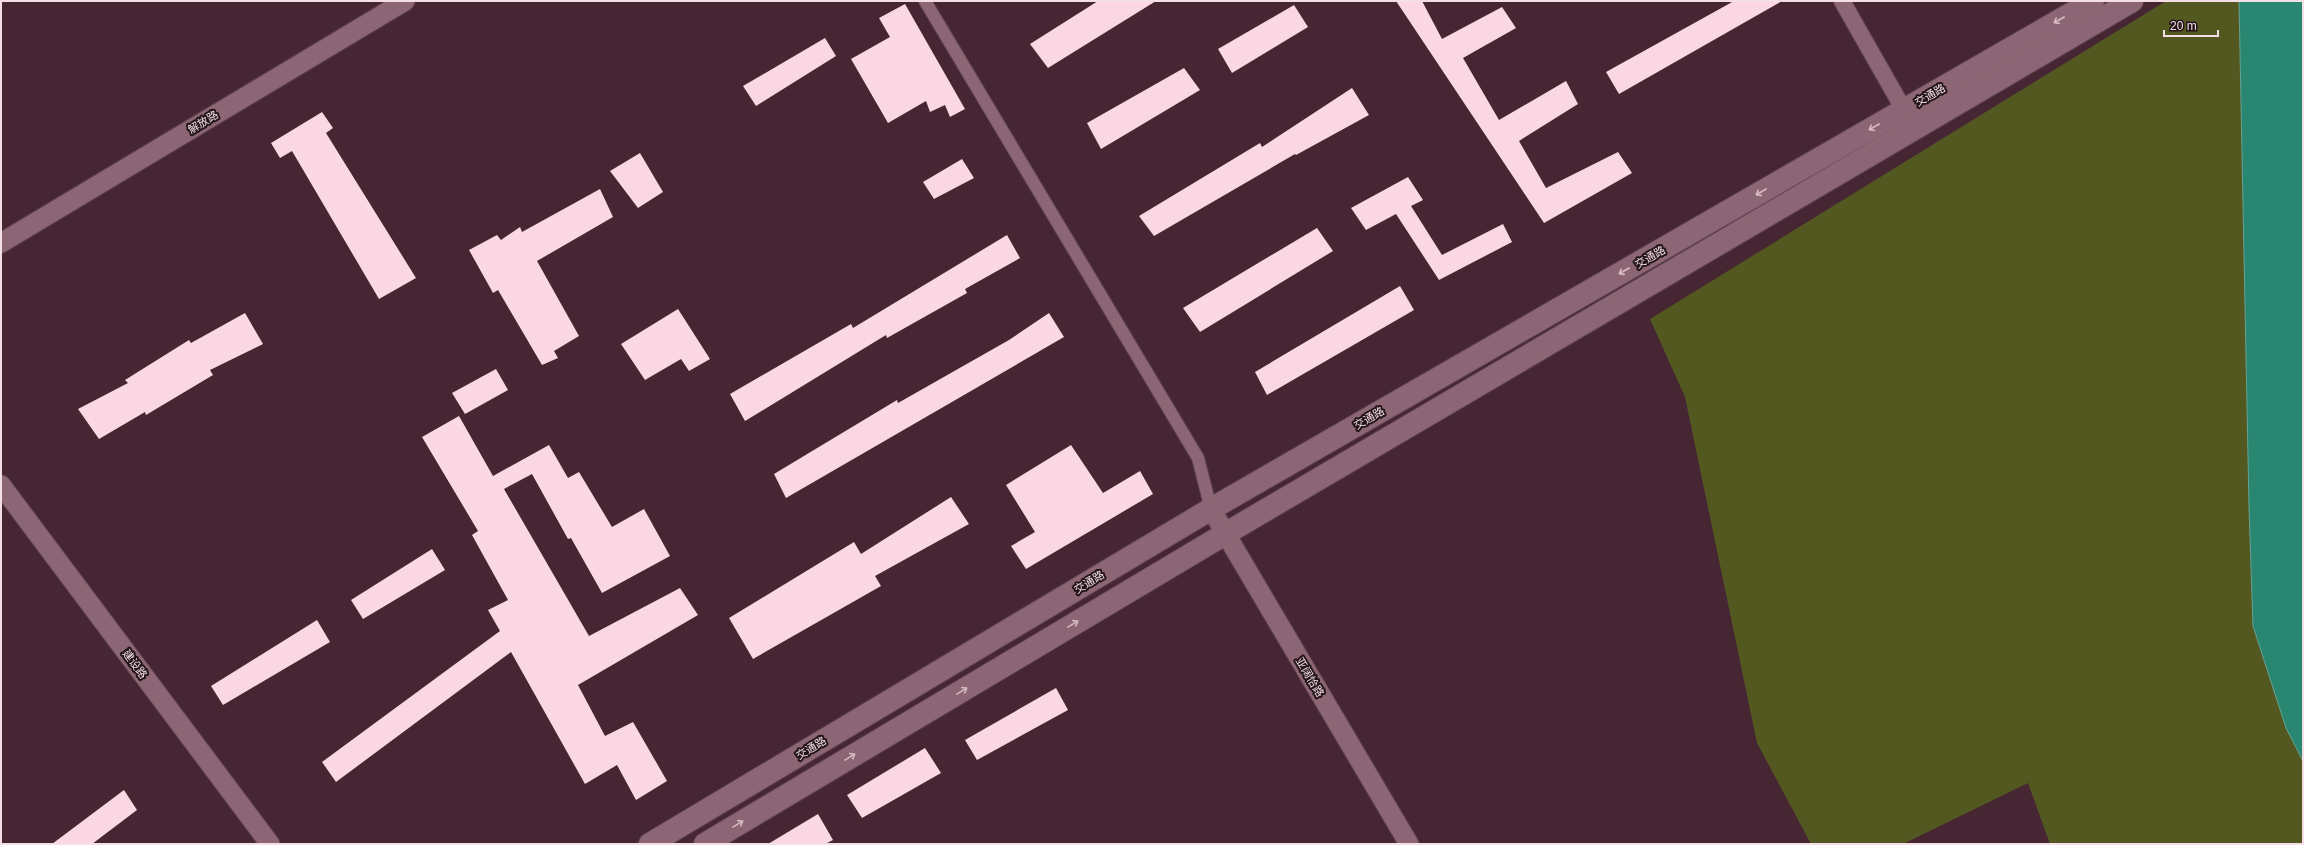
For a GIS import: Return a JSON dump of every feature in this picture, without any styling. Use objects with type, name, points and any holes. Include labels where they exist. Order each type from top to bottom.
[{"type":"main road","name":"交通路","points":[[650,844],[1211,510],[2093,1]]},
{"type":"main road","points":[[705,844],[1225,534],[2132,1]]},
{"type":"street","name":"解放路","points":[[1,243],[405,1]]},
{"type":"street","points":[[925,1],[1198,458],[1211,510]]},
{"type":"street","points":[[1842,1],[1904,110]]},
{"type":"street","name":"建设路","points":[[1,485],[270,844]]},
{"type":"street","name":"亚阔恰路","points":[[1211,510],[1409,844]]},
{"type":"shaded area","points":[[2166,1],[2303,1],[2303,844],[2050,844],[2028,783],[1903,844],[1811,844],[1757,743],[1685,397],[1650,319]]},
{"type":"shaded area","points":[[2239,1],[2303,1],[2303,761],[2286,728],[2253,626],[2249,507]]},
{"type":"building","points":[[1098,1],[1156,1],[1048,68],[1030,44]]},
{"type":"building","points":[[1396,1],[1422,1],[1442,39],[1502,7],[1516,28],[1463,58],[1499,120],[1566,81],[1578,104],[1519,141],[1546,188],[1618,152],[1632,173],[1544,223]]},
{"type":"building","points":[[1734,1],[1782,1],[1619,94],[1606,72]]},
{"type":"building","points":[[905,4],[965,109],[950,117],[945,105],[930,112],[926,101],[888,123],[851,59],[890,37],[879,18]]},
{"type":"building","points":[[1294,5],[1308,27],[1232,73],[1218,49]]},
{"type":"building","points":[[825,38],[836,56],[756,106],[743,86]]},
{"type":"building","points":[[1184,68],[1200,90],[1101,149],[1087,123]]},
{"type":"building","points":[[1352,88],[1369,115],[1296,155],[1295,154],[1154,236],[1139,216],[1260,143],[1262,147]]},
{"type":"building","points":[[322,112],[333,128],[326,133],[416,278],[379,299],[292,151],[280,158],[271,143]]},
{"type":"building","points":[[640,153],[663,192],[638,208],[610,171]]},
{"type":"building","points":[[962,159],[974,178],[934,199],[923,182]]},
{"type":"building","points":[[1408,177],[1423,200],[1411,206],[1442,255],[1503,224],[1512,242],[1439,280],[1396,214],[1366,230],[1351,208]]},
{"type":"building","points":[[600,189],[613,217],[537,261],[579,336],[554,351],[558,358],[542,365],[498,290],[493,293],[469,250],[497,235],[501,240],[520,227],[522,232]]},
{"type":"building","points":[[1317,228],[1333,251],[1200,332],[1183,308]]},
{"type":"building","points":[[1007,235],[1020,258],[965,289],[967,293],[887,338],[886,335],[745,421],[730,394],[851,324],[853,328]]},
{"type":"building","points":[[1400,286],[1414,310],[1267,395],[1255,372]]},
{"type":"building","points":[[678,309],[710,359],[689,371],[681,359],[645,380],[621,344]]},
{"type":"building","points":[[245,313],[263,344],[210,370],[213,375],[146,415],[145,412],[99,439],[78,409],[128,383],[125,380],[189,340],[191,343]]},
{"type":"building","points":[[1049,313],[1064,337],[786,498],[774,474],[897,400],[898,403],[1009,340]]},
{"type":"building","points":[[496,369],[508,390],[465,414],[452,393]]},
{"type":"building","points":[[459,416],[493,476],[549,445],[568,478],[579,472],[612,527],[644,509],[670,556],[602,593],[571,538],[568,539],[532,474],[504,489],[589,636],[680,588],[698,615],[578,685],[605,736],[633,722],[667,781],[636,800],[617,765],[585,784],[511,652],[336,782],[322,762],[500,631],[488,610],[508,600],[472,535],[478,531],[422,437]]},
{"type":"building","points":[[1071,445],[1103,493],[1140,471],[1153,494],[1026,569],[1011,546],[1035,532],[1006,485]]},
{"type":"building","points":[[951,497],[969,524],[875,576],[881,586],[753,659],[729,618],[854,542],[861,554]]},
{"type":"building","points":[[432,549],[445,570],[363,619],[351,600]]},
{"type":"building","points":[[317,620],[330,642],[223,705],[211,686]]},
{"type":"building","points":[[1056,688],[1068,710],[977,760],[965,740]]},
{"type":"building","points":[[925,748],[941,773],[862,818],[847,795]]},
{"type":"building","points":[[124,790],[137,810],[92,844],[52,844]]},
{"type":"building","points":[[818,814],[833,840],[825,844],[768,844]]}]
